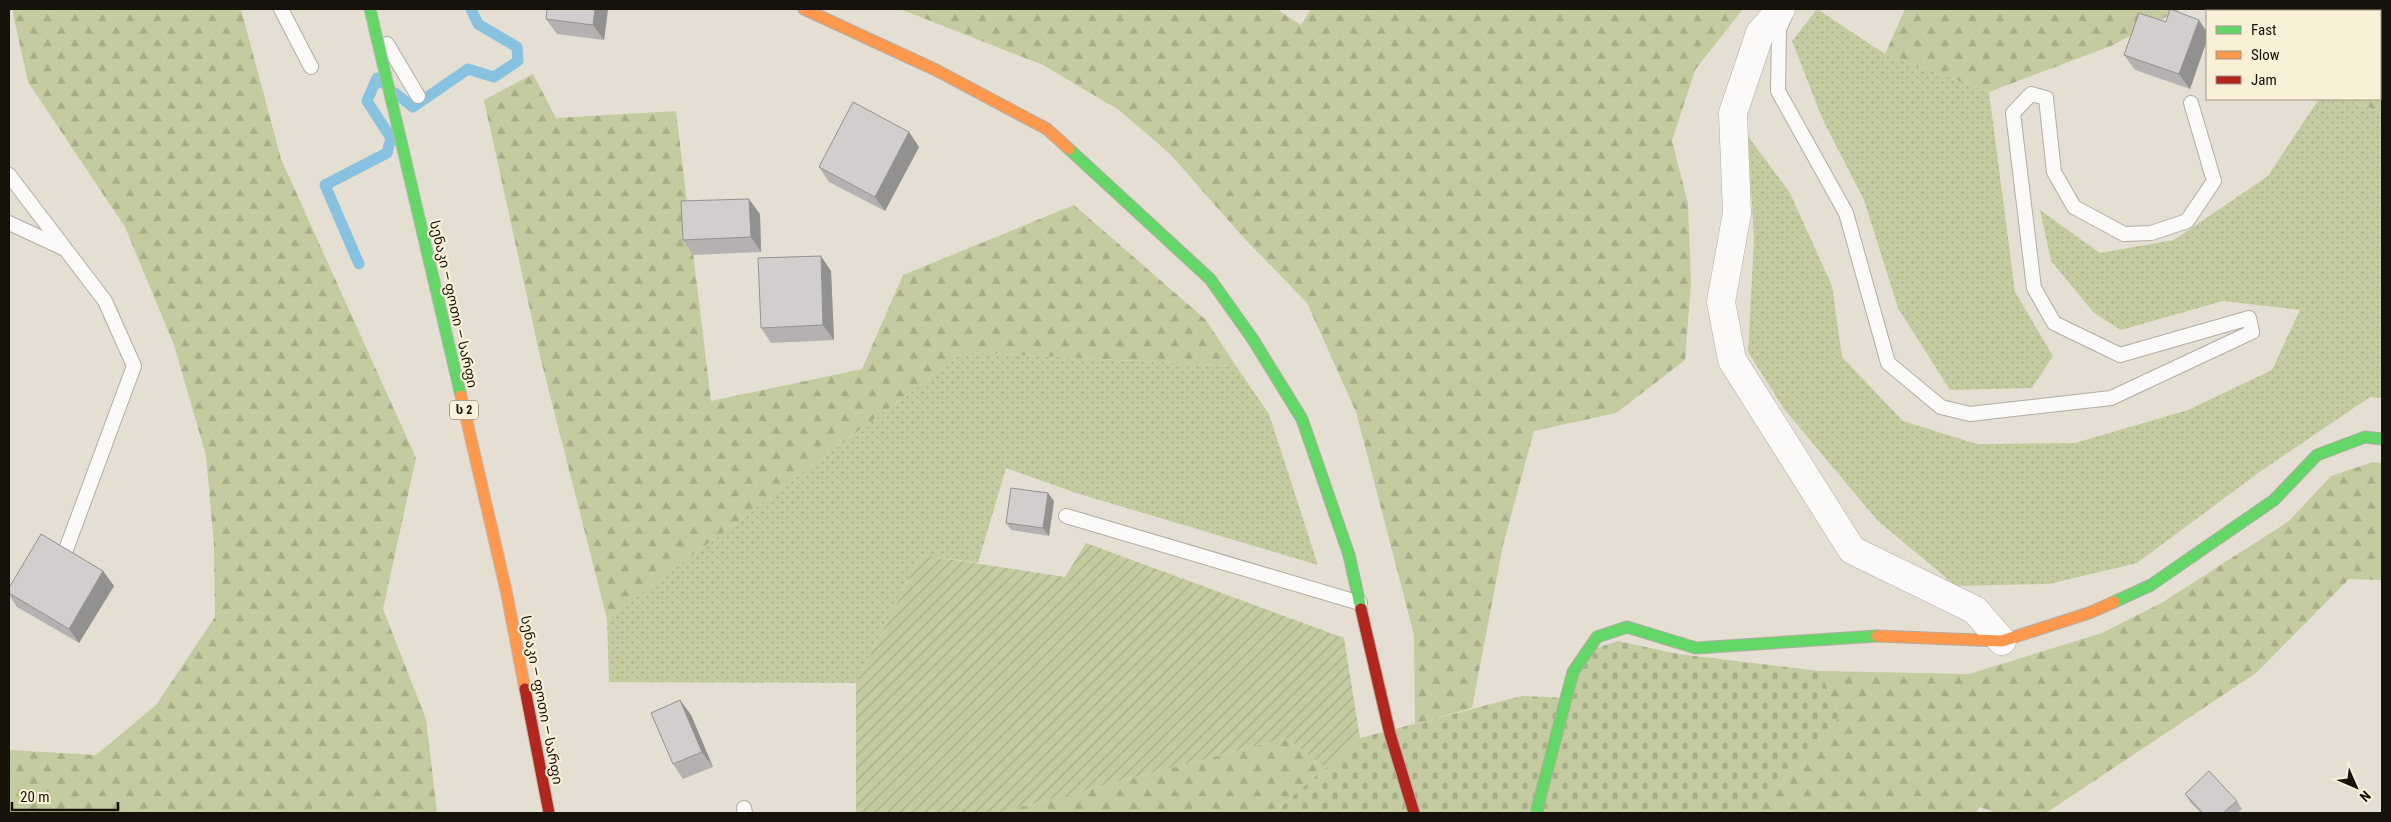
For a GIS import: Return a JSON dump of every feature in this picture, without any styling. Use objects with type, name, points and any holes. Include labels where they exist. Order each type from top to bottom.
[{"type":"main road","name":"სენაკი — ფოთი — სარფი","points":[[370,9],[506,590],[549,813]]},
{"type":"main road","points":[[804,9],[936,70],[1047,129],[1210,279],[1252,338],[1302,419],[1349,555],[1390,734],[1414,813]]},
{"type":"main road","points":[[1538,813],[1537,809],[1573,672],[1597,637],[1627,627],[1696,648],[1867,636],[2002,641],[2089,613],[2151,586],[2274,500],[2317,455],[2366,437],[2382,439]]},
{"type":"street","points":[[1781,9],[1760,33],[1733,113],[1736,213],[1721,302],[1732,360],[1852,550],[1975,610],[2002,641]]},
{"type":"lane","points":[[281,9],[310,66]]},
{"type":"lane","points":[[366,9],[418,96]]},
{"type":"lane","points":[[1788,9],[1779,29],[1778,91],[1846,213],[1888,363],[1941,407],[1970,414],[2112,398],[2252,332],[2249,318],[2120,354],[2054,323],[2034,288],[2013,113],[2031,94],[2046,98],[2054,172],[2074,207],[2124,234],[2151,233],[2187,221],[2214,181],[2191,104]]},
{"type":"lane","points":[[9,175],[104,301],[134,366],[64,555]]},
{"type":"lane","points":[[9,223],[64,248]]},
{"type":"lane","points":[[1066,516],[1360,602]]},
{"type":"green space","points":[[12,9],[241,9],[281,159],[416,458],[383,609],[426,719],[437,813],[9,813],[9,750],[96,755],[156,705],[215,617],[214,545],[206,456],[174,345],[125,227],[28,82]]},
{"type":"green space","points":[[900,9],[1277,9],[1301,25],[1311,9],[1743,9],[1695,70],[1672,141],[1688,203],[1691,284],[1685,360],[1616,413],[1534,431],[1503,545],[1472,708],[1415,724],[1414,635],[1356,412],[1307,303],[1243,237],[1170,154],[1119,110],[1043,65]]},
{"type":"green space","points":[[1817,9],[1885,54],[1989,92],[2015,292],[2053,356],[2032,388],[1950,390],[1898,308],[1864,200],[1822,118],[1792,41]]},
{"type":"green space","points":[[1905,9],[2181,9],[2111,46],[1989,92],[1885,54]]},
{"type":"green space","points":[[2227,9],[2382,9],[2382,112],[2346,100],[2381,100],[2381,10]]},
{"type":"green space","points":[[533,74],[556,118],[676,111],[711,401],[862,369],[903,275],[1074,205],[1206,320],[1236,366],[964,352],[607,619],[540,356],[484,100]]},
{"type":"green space","points":[[2318,100],[2346,100],[2382,112],[2382,398],[2370,397],[2261,471],[2137,563],[2049,584],[1956,586],[1878,521],[1784,409],[1748,352],[1754,240],[1748,136],[1790,193],[1832,286],[1842,357],[1903,421],[1977,444],[2075,443],[2188,410],[2272,370],[2300,310],[2223,301],[2121,330],[2094,313],[2051,261],[2040,210],[2100,253],[2174,240],[2268,176]]},
{"type":"green space","points":[[964,352],[1236,366],[1269,414],[1318,565],[1076,493],[1006,468],[978,563],[921,555],[856,683],[609,682],[607,619]]},
{"type":"green space","points":[[2373,462],[2382,463],[2382,580],[2349,579],[2256,673],[2046,813],[1995,813],[1980,807],[1976,813],[1755,813],[1839,717],[1820,671],[1969,674],[2102,633],[2163,602],[2289,521],[2331,476]]},
{"type":"green space","points":[[1086,543],[1344,638],[1360,738],[1326,768],[1286,738],[997,813],[856,813],[856,683],[921,555],[1065,577]]},
{"type":"green space","points":[[1618,641],[1678,654],[1820,671],[1839,717],[1755,813],[1274,813],[1360,738],[1522,696],[1565,698],[1591,650]]},
{"type":"green space","points":[[1286,738],[1326,768],[1274,813],[997,813]]},
{"type":"building","points":[[547,9],[595,9],[593,25],[546,19]]},
{"type":"building","points":[[2170,9],[2199,20],[2179,74],[2124,55],[2139,13],[2166,22]]},
{"type":"building","points":[[853,102],[909,132],[875,197],[819,167]]},
{"type":"building","points":[[749,199],[751,237],[683,240],[681,201]]},
{"type":"building","points":[[821,256],[823,325],[761,328],[758,258]]},
{"type":"building","points":[[1011,488],[1048,493],[1043,528],[1006,523]]},
{"type":"building","points":[[41,534],[103,571],[69,629],[9,593],[9,588]]},
{"type":"building","points":[[680,700],[702,752],[673,764],[651,713]]},
{"type":"building","points":[[2209,771],[2237,801],[2223,813],[2203,813],[2185,794]]},
{"type":"waterway","points":[[395,93],[413,107],[468,69],[494,77],[518,61],[517,47],[478,24],[471,9]]},
{"type":"waterway","points":[[359,264],[325,185],[387,153],[391,138],[367,101],[377,78],[382,83]]},
{"type":"traffic: fast","points":[[370,9],[461,396]]},
{"type":"traffic: fast","points":[[1069,149],[1210,279],[1252,338],[1302,419],[1349,555],[1361,609]]},
{"type":"traffic: fast","points":[[2114,602],[2151,585],[2274,500],[2317,455],[2365,437],[2382,439]]},
{"type":"traffic: fast","points":[[1538,813],[1537,809],[1573,672],[1597,637],[1627,627],[1696,648],[1877,636]]},
{"type":"traffic: slow","points":[[804,9],[936,70],[1047,129],[1069,149]]},
{"type":"traffic: slow","points":[[461,396],[506,590],[525,689]]},
{"type":"traffic: slow","points":[[1877,636],[2002,641],[2089,613],[2114,602]]},
{"type":"traffic: jam","points":[[1361,609],[1390,734],[1414,813]]},
{"type":"traffic: jam","points":[[525,689],[549,813]]}]
